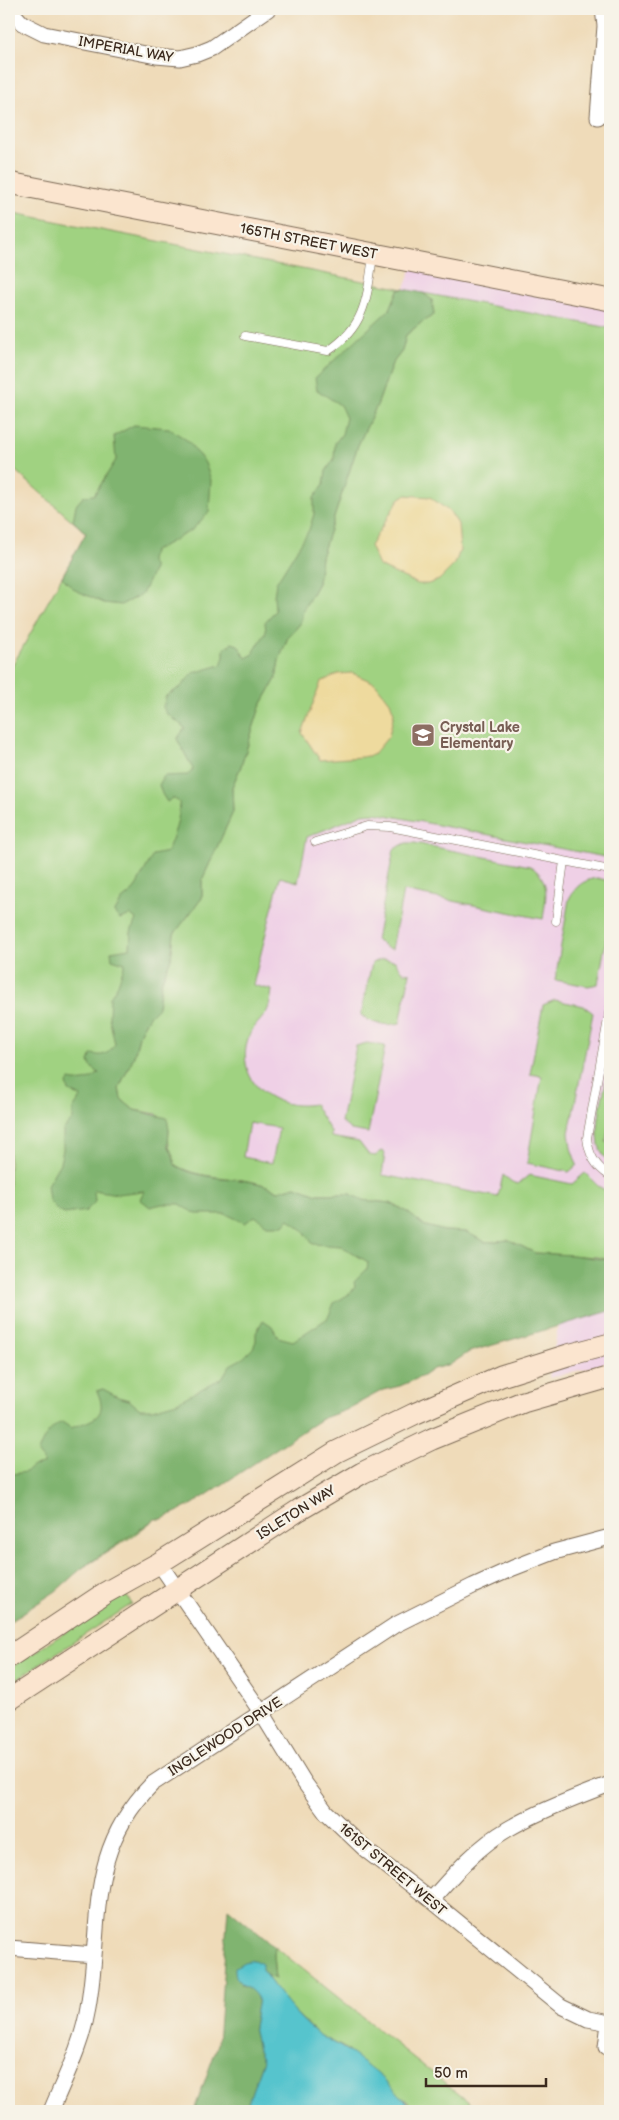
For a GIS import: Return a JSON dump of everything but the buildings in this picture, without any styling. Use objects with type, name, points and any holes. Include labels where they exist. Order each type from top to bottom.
[{"type":"main road","name":"165TH STREET WEST","points":[[9,183],[610,300]]},
{"type":"main road","points":[[9,1657],[105,1593],[159,1563],[336,1452],[414,1414],[501,1376],[610,1344]]},
{"type":"main road","name":"ISLETON WAY","points":[[9,1700],[298,1510],[362,1472],[470,1423],[523,1402],[610,1377]]},
{"type":"street","name":"IMPERIAL WAY","points":[[9,9],[22,23],[44,34],[156,56],[180,58],[212,48],[268,9]]},
{"type":"street","points":[[598,117],[605,26],[603,9]]},
{"type":"street","name":"INGLEWOOD DRIVE","points":[[50,2111],[79,2046],[84,2028],[94,1955],[98,1892],[103,1871],[119,1827],[129,1811],[152,1784],[395,1625],[472,1586],[554,1552],[610,1537]]},
{"type":"street","name":"161ST STREET WEST","points":[[159,1563],[260,1712],[304,1782],[326,1812],[367,1852],[431,1900],[561,2006],[588,2019],[610,2023],[606,2047]]},
{"type":"street","points":[[431,1900],[457,1870],[508,1829],[581,1795],[610,1784]]},
{"type":"street","points":[[9,1948],[94,1955]]},
{"type":"lane","points":[[245,336],[328,351],[342,342],[357,325],[368,292],[373,254]]},
{"type":"lane","points":[[315,842],[367,826],[390,827],[610,870]]},
{"type":"lane","points":[[556,922],[564,861]]},
{"type":"lane","points":[[610,1008],[586,1138],[592,1158],[601,1170],[610,1176]]},
{"type":"shaded area","name":"Crystal Lake Elementary","points":[[414,262],[610,300],[610,1362],[549,1378],[568,1269],[72,1170]]},
{"type":"green space","points":[[9,212],[404,289],[72,1170],[568,1269],[465,1352],[369,1391],[165,1511],[133,1536],[9,1614],[9,672],[86,533],[9,465]]},
{"type":"green space","points":[[404,289],[423,293],[432,300],[434,315],[406,335],[402,351],[392,364],[378,403],[358,445],[321,557],[318,583],[303,610],[300,624],[288,637],[279,660],[276,679],[260,707],[241,766],[232,787],[233,812],[202,880],[202,898],[174,934],[171,958],[161,983],[158,1007],[149,1016],[140,1032],[134,1056],[119,1088],[121,1099],[134,1110],[167,1118],[169,1130],[168,1145],[175,1165],[187,1171],[200,1175],[252,1182],[278,1191],[296,1186],[317,1194],[351,1194],[361,1200],[390,1203],[406,1211],[423,1225],[444,1231],[466,1232],[485,1242],[509,1240],[535,1253],[610,1260],[610,1311],[469,1352],[451,1364],[433,1369],[423,1376],[400,1386],[383,1390],[346,1410],[321,1419],[193,1504],[162,1519],[155,1519],[82,1568],[56,1591],[9,1622],[9,1477],[12,1474],[26,1472],[33,1466],[43,1464],[43,1460],[38,1454],[41,1445],[50,1431],[62,1422],[71,1428],[96,1417],[101,1407],[97,1391],[103,1389],[118,1397],[129,1400],[140,1409],[152,1409],[177,1402],[222,1378],[230,1365],[243,1358],[253,1348],[256,1341],[256,1333],[263,1320],[272,1326],[278,1337],[293,1341],[328,1318],[334,1303],[351,1293],[355,1286],[354,1282],[367,1269],[368,1262],[341,1246],[313,1244],[304,1231],[289,1219],[284,1225],[267,1225],[255,1216],[245,1223],[226,1214],[196,1214],[180,1204],[162,1204],[150,1207],[140,1199],[144,1191],[117,1194],[94,1190],[95,1202],[86,1211],[65,1214],[58,1211],[49,1200],[47,1185],[60,1163],[63,1150],[63,1130],[73,1119],[73,1109],[81,1097],[69,1091],[67,1084],[70,1080],[89,1080],[99,1073],[91,1067],[89,1061],[92,1054],[105,1054],[115,1044],[109,1017],[110,997],[118,984],[125,963],[112,959],[111,951],[130,948],[131,932],[136,919],[131,915],[120,919],[114,913],[122,900],[134,890],[153,855],[167,852],[174,834],[179,815],[179,802],[173,798],[167,802],[159,785],[164,776],[188,775],[193,769],[177,739],[185,728],[166,713],[163,707],[166,696],[181,687],[193,673],[221,665],[224,649],[232,643],[238,645],[246,658],[252,655],[266,632],[265,622],[275,611],[274,596],[276,583],[309,530],[314,514],[314,498],[324,484],[326,471],[334,459],[335,443],[342,434],[346,418],[340,405],[317,390],[315,378],[390,309],[398,290]]},
{"type":"green space","points":[[423,293],[610,328],[610,759],[606,779],[610,791],[610,858],[375,813],[363,814],[307,837],[298,882],[280,877],[253,985],[272,990],[271,999],[266,1013],[248,1037],[245,1057],[248,1070],[254,1082],[273,1099],[300,1105],[314,1104],[331,1132],[331,1137],[359,1142],[369,1155],[375,1156],[382,1151],[385,1153],[382,1175],[498,1197],[503,1175],[518,1184],[529,1175],[572,1184],[585,1173],[598,1186],[610,1193],[610,1225],[606,1243],[610,1250],[610,1260],[597,1257],[535,1253],[509,1240],[485,1242],[466,1232],[444,1231],[423,1225],[406,1211],[390,1203],[361,1200],[351,1194],[317,1194],[296,1186],[278,1191],[266,1185],[253,1182],[187,1171],[175,1165],[169,1144],[169,1130],[157,1114],[134,1110],[121,1099],[119,1088],[134,1056],[140,1032],[149,1016],[158,1007],[161,983],[171,958],[174,934],[202,898],[202,880],[233,812],[232,787],[241,766],[260,707],[276,679],[279,660],[288,637],[300,624],[303,610],[318,583],[321,557],[358,445],[378,403],[392,364],[402,351],[406,335],[434,315],[432,300]],"holes":[[[249,1123],[279,1128],[272,1163],[243,1157]]]},
{"type":"green space","points":[[134,425],[169,428],[188,441],[205,463],[211,480],[209,512],[192,530],[154,551],[150,559],[154,569],[142,594],[121,605],[104,603],[75,590],[62,577],[86,533],[73,521],[76,505],[84,496],[94,495],[116,460],[114,436]]},
{"type":"green space","points":[[406,843],[415,843],[530,866],[537,871],[546,889],[543,919],[403,891],[392,949],[387,948],[376,940],[394,849]]},
{"type":"green space","points":[[597,878],[610,881],[610,918],[598,984],[588,986],[555,980],[569,899],[580,885],[588,880]]},
{"type":"green space","points":[[383,959],[395,961],[403,972],[410,973],[400,1023],[380,1024],[370,1021],[361,1015],[372,963]]},
{"type":"green space","points":[[555,1000],[584,1006],[593,1013],[569,1133],[571,1148],[577,1165],[569,1172],[527,1163],[542,1076],[530,1074],[543,1005]]},
{"type":"green space","points":[[367,1043],[385,1046],[368,1133],[351,1130],[341,1122],[356,1046]]},
{"type":"green space","points":[[610,1064],[610,1119],[606,1142],[610,1143],[610,1162],[603,1155],[599,1144],[598,1131],[599,1116]]},
{"type":"green space","points":[[126,1595],[132,1604],[9,1684],[9,1669],[110,1603]]},
{"type":"green space","points":[[228,1908],[274,1946],[275,1979],[266,1975],[262,1970],[240,1984],[253,1990],[258,1999],[253,2027],[258,2050],[263,2060],[245,2111],[194,2111],[218,2044]]},
{"type":"green space","points":[[274,1946],[480,2111],[411,2111],[408,2102],[343,2047],[319,2035],[286,2004],[266,1975],[275,1979]]},
{"type":"sand","points":[[405,495],[430,497],[450,512],[458,524],[460,550],[455,564],[439,580],[428,584],[418,584],[379,566],[370,546],[399,499]]},
{"type":"sand","points":[[352,673],[375,683],[390,702],[394,713],[389,736],[373,755],[320,760],[302,733],[321,682],[338,674]]},
{"type":"water","points":[[254,1960],[262,1964],[262,1970],[302,2020],[318,2034],[349,2052],[381,2076],[400,2095],[411,2111],[245,2111],[263,2060],[258,2050],[253,2027],[258,1999],[239,1982],[235,1974],[235,1967],[244,1962]]},
{"type":"place","name":"Crystal Lake Elementary","points":[[423,735]]}]
